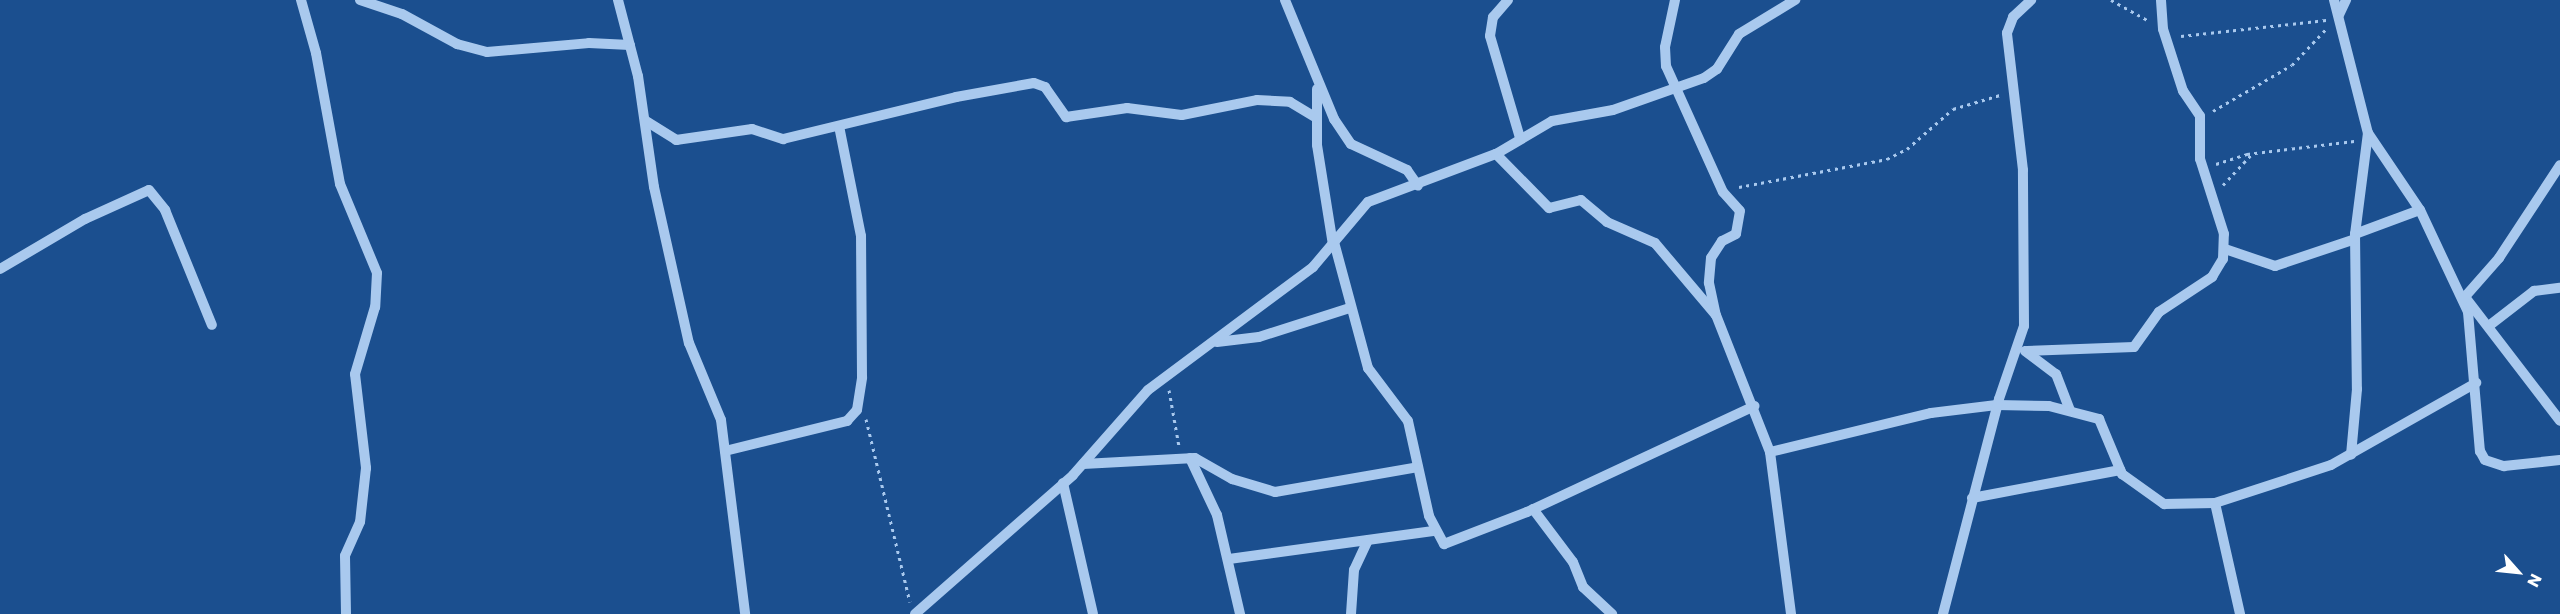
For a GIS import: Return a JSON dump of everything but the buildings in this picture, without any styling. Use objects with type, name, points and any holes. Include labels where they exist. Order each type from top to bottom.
[{"type":"street","points":[[301,0],[316,53],[340,184],[377,273],[375,307],[356,374],[366,477],[360,522],[345,556],[346,614]]},
{"type":"street","points":[[360,0],[402,14],[457,44],[487,52],[589,43],[630,45]]},
{"type":"street","points":[[618,0],[646,121],[654,187],[689,343],[715,396],[725,451],[745,614]]},
{"type":"street","points":[[1285,0],[1317,83],[1351,144],[1407,170],[1418,186]]},
{"type":"street","points":[[1508,0],[1493,17],[1490,36],[1520,138]]},
{"type":"street","points":[[1675,0],[1665,56],[1673,87],[1723,192],[1741,219],[1736,234],[1722,241],[1711,258],[1709,283],[1716,315],[1754,406],[1770,452],[1778,546],[1791,614]]},
{"type":"street","points":[[914,614],[1083,464],[1127,409],[1313,267],[1368,202],[1418,186],[1496,154],[1552,121],[1613,110],[1711,74],[1739,34],[1795,0]]},
{"type":"street","points":[[1943,614],[1997,405],[2023,350],[2025,209],[2007,27],[2031,0]]},
{"type":"street","points":[[2023,350],[2134,346],[2159,312],[2212,277],[2225,249],[2203,169],[2200,116],[2183,91],[2165,33],[2161,0]]},
{"type":"street","points":[[2334,0],[2368,136],[2420,210],[2464,298],[2474,346],[2480,452],[2485,460],[2504,466],[2560,460]]},
{"type":"street","points":[[2338,15],[2346,0]]},
{"type":"street","points":[[646,121],[676,140],[752,129],[783,139],[1034,83],[1045,87],[1066,117],[1127,108],[1182,115],[1257,100],[1290,102],[1317,118]]},
{"type":"street","points":[[1317,83],[1317,118],[1334,244],[1350,308],[1368,368],[1408,422],[1433,531],[1440,542],[1448,544],[1533,509],[1754,406]]},
{"type":"street","points":[[725,451],[847,421],[860,400],[861,236],[839,126]]},
{"type":"street","points":[[2351,455],[2357,389],[2355,236],[2368,136]]},
{"type":"street","points":[[1496,154],[1549,208],[1581,200],[1607,222],[1655,243],[1716,315]]},
{"type":"street","points":[[2464,298],[2499,258],[2560,165]]},
{"type":"street","points":[[0,269],[93,214],[149,190],[165,210],[212,325]]},
{"type":"street","points":[[2225,249],[2268,265],[2286,266],[2420,210]]},
{"type":"street","points":[[2490,326],[2534,291],[2560,288]]},
{"type":"street","points":[[2464,298],[2490,326],[2560,420]]},
{"type":"street","points":[[1215,342],[1259,338],[1350,308]]},
{"type":"street","points":[[2023,350],[2056,374],[2070,410]]},
{"type":"street","points":[[1770,452],[1903,419],[1997,405],[2070,410],[2099,419],[2120,470],[2164,504],[2215,503],[2351,455],[2476,383]]},
{"type":"street","points":[[1083,464],[1186,458],[1258,490],[1275,492],[1418,467]]},
{"type":"street","points":[[1186,458],[1211,498],[1229,559],[1240,614]]},
{"type":"street","points":[[1972,498],[2120,470]]},
{"type":"street","points":[[1063,483],[1093,614]]},
{"type":"street","points":[[2215,503],[2240,614]]},
{"type":"street","points":[[1533,509],[1573,562],[1583,587],[1612,614]]},
{"type":"street","points":[[1229,559],[1433,531]]},
{"type":"street","points":[[1351,614],[1351,581],[1368,540]]},
{"type":"path","points":[[2111,0],[2165,33],[2335,19],[2292,65],[2246,96],[2200,116]]},
{"type":"path","points":[[1723,192],[1887,159],[1906,149],[1953,109],[2014,92]]},
{"type":"path","points":[[2203,169],[2252,153],[2320,148],[2368,136]]},
{"type":"path","points":[[2212,199],[2252,153]]},
{"type":"path","points":[[1166,377],[1186,458]]},
{"type":"path","points":[[860,400],[914,614]]}]
